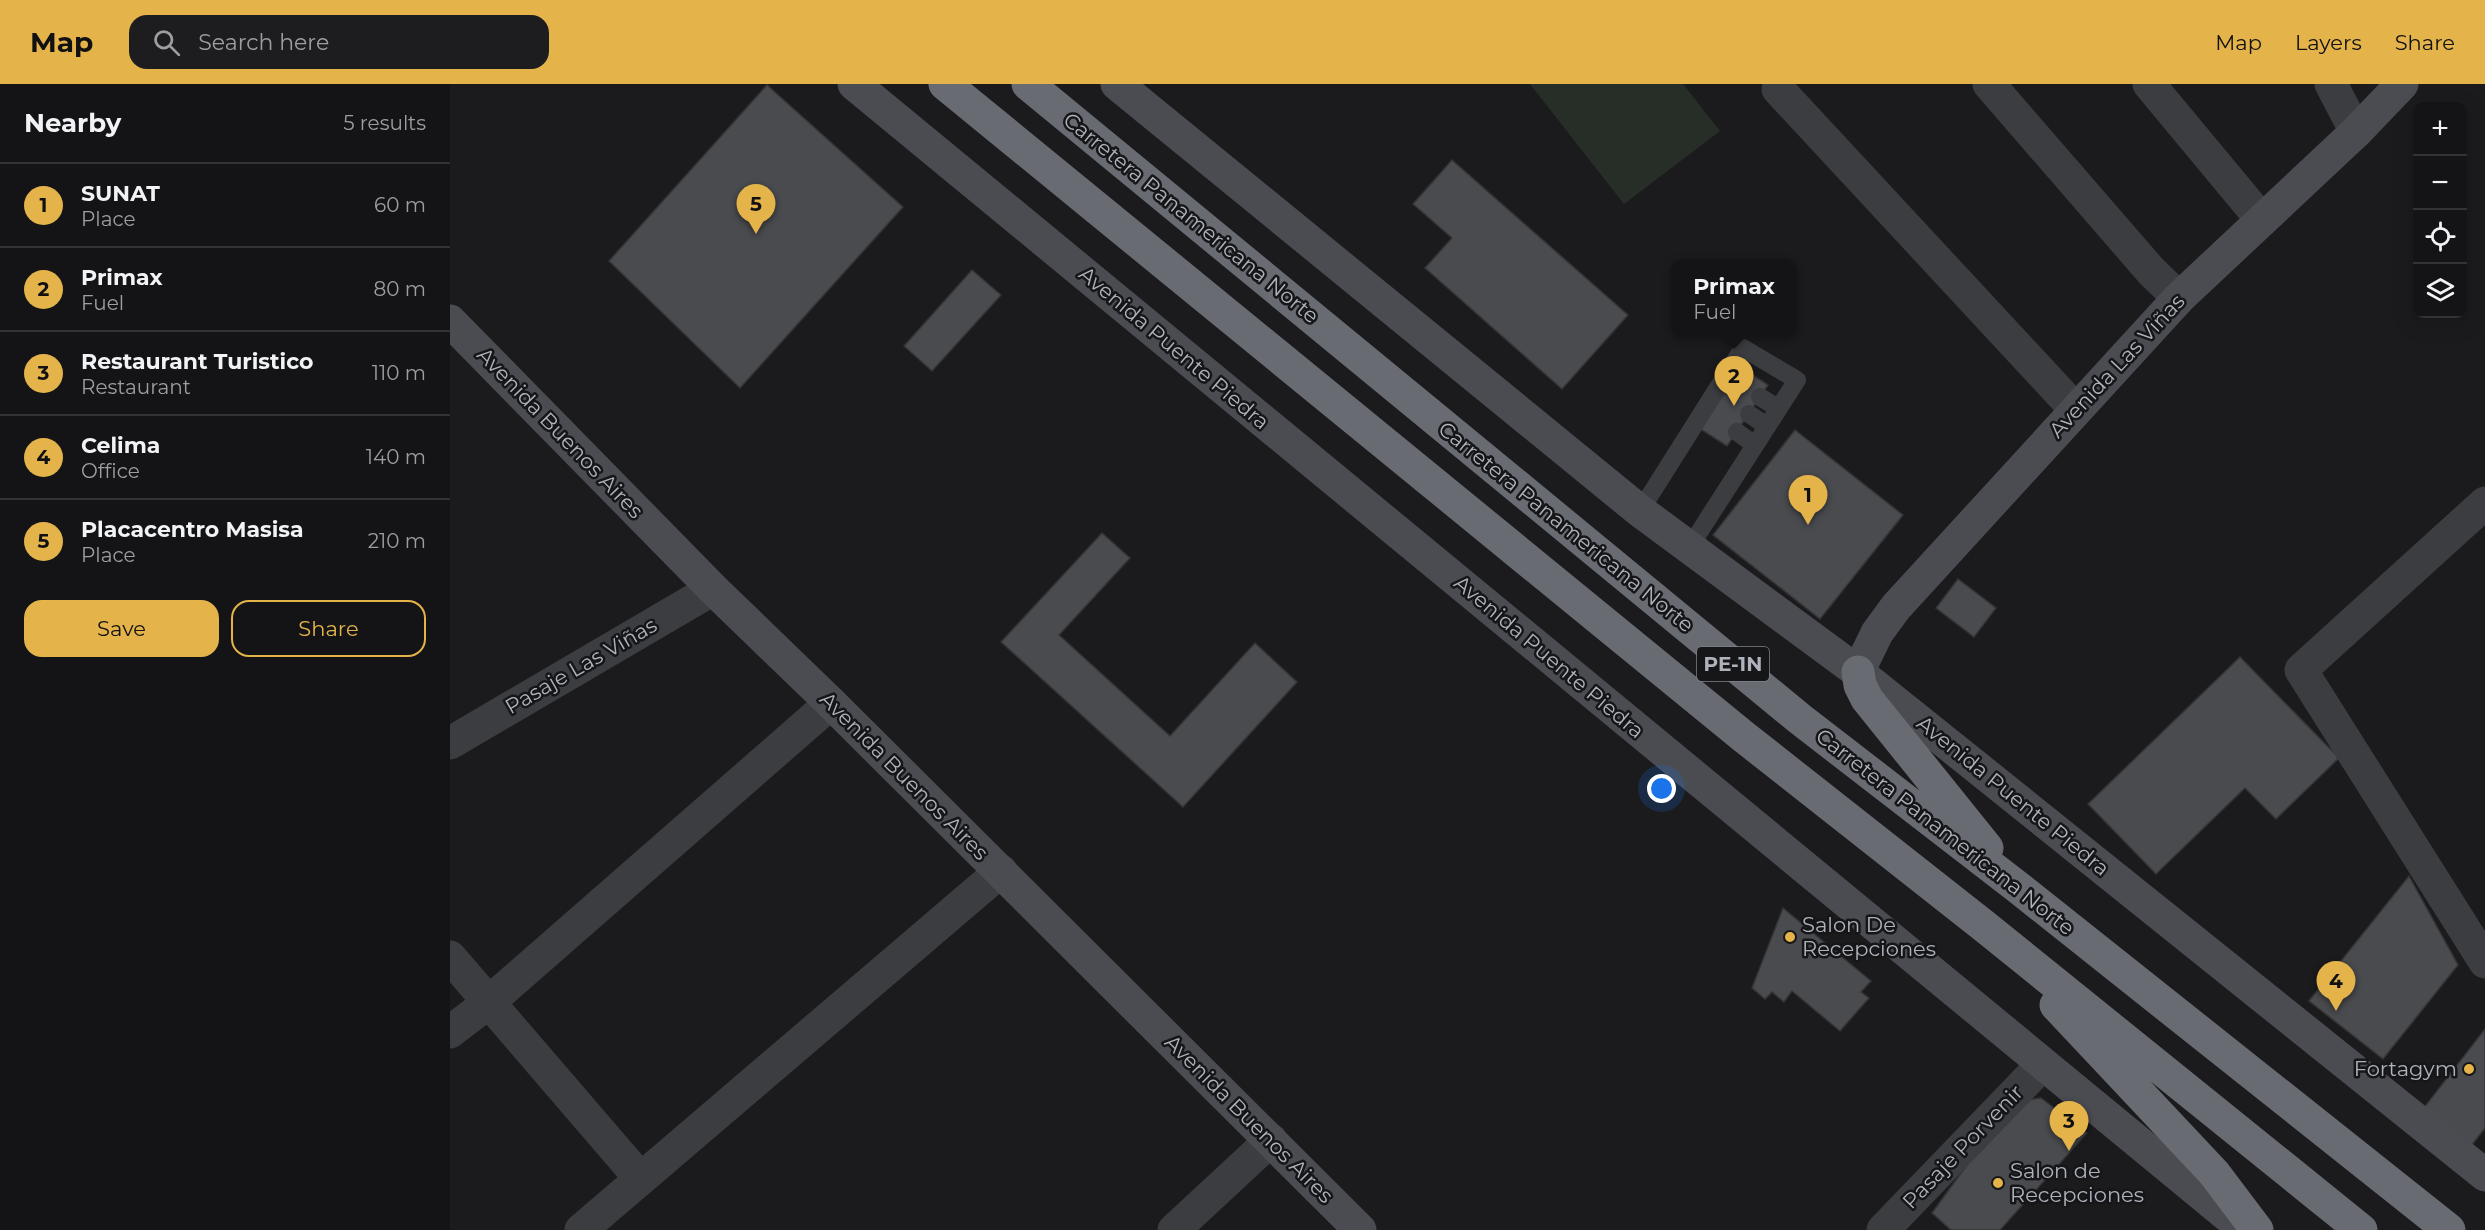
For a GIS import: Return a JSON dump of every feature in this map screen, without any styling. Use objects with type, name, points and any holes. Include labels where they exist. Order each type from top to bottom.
[{"type":"highway","name":"PE-1N","points":[[945,84],[1744,738],[1984,926],[2361,1230]]},
{"type":"highway","name":"Carretera Panamericana Norte","points":[[1028,84],[1791,712],[2020,889],[2449,1230]]},
{"type":"highway","points":[[1858,672],[1860,685],[1867,699],[2020,889]]},
{"type":"highway","points":[[1984,926],[2214,1173],[2257,1230]]},
{"type":"main road","name":"Avenida Puente Piedra","points":[[854,84],[2245,1230]]},
{"type":"main road","name":"Avenida Puente Piedra","points":[[1117,84],[1640,511],[1858,672],[2485,1175]]},
{"type":"main road","name":"Avenida Las Viñas","points":[[1858,672],[1877,633],[1896,607],[2179,298],[2356,132],[2402,84]]},
{"type":"main road","name":"Avenida Buenos Aires","points":[[450,321],[713,589],[831,703],[1360,1230]]},
{"type":"street","points":[[1989,84],[2151,271],[2179,298]]},
{"type":"street","points":[[2149,84],[2262,220]]},
{"type":"street","points":[[2331,84],[2356,132]]},
{"type":"street","points":[[1778,89],[2076,410]]},
{"type":"street","points":[[2485,503],[2301,670],[2485,962]]},
{"type":"street","name":"Pasaje Las Viñas","points":[[450,743],[713,589]]},
{"type":"street","points":[[450,1032],[488,1003],[831,703]]},
{"type":"street","points":[[581,1230],[1001,872]]},
{"type":"street","points":[[450,957],[640,1178]]},
{"type":"street","name":"Pasaje Porvenir","points":[[1883,1230],[2043,1064]]},
{"type":"street","points":[[1174,1230],[1271,1140]]},
{"type":"lane","points":[[1640,511],[1728,378],[1743,348],[1797,380],[1689,548]]},
{"type":"lane","points":[[1760,397],[1778,408]]},
{"type":"lane","points":[[1749,414],[1767,426]]},
{"type":"lane","points":[[1737,432],[1755,445]]},
{"type":"shaded area","points":[[1530,84],[1683,84],[1720,131],[1624,204]]},
{"type":"building","points":[[767,85],[903,207],[740,388],[609,261]]},
{"type":"building","points":[[1452,160],[1628,315],[1562,389],[1425,268],[1452,238],[1413,204]]},
{"type":"building","points":[[972,270],[1001,295],[932,371],[904,346]]},
{"type":"building","points":[[1739,366],[1768,385],[1727,446],[1699,428]]},
{"type":"building","points":[[1795,430],[1903,515],[1820,619],[1713,535]]},
{"type":"building","points":[[1102,533],[1130,558],[1059,635],[1170,736],[1255,643],[1297,682],[1183,807],[1001,642]]},
{"type":"building","points":[[1958,579],[1996,608],[1974,637],[1936,608]]},
{"type":"building","points":[[2240,657],[2339,758],[2276,819],[2245,788],[2156,874],[2088,804]]},
{"type":"building","points":[[2409,876],[2458,965],[2383,1059],[2309,1001]]},
{"type":"building","points":[[1783,908],[1871,981],[1861,992],[1869,998],[1840,1031],[1792,991],[1784,1002],[1772,992],[1765,999],[1752,988]]},
{"type":"building","name":"Fortagym","points":[[2485,1029],[2485,1128],[2471,1146],[2423,1109]]},
{"type":"building","name":"Salon de Recepciones","points":[[2041,1098],[2087,1133],[2000,1230],[1951,1230],[1932,1213],[1975,1154],[2027,1100]]},
{"type":"place","name":"Placacentro Masisa","points":[[756,234]]},
{"type":"place","name":"Primax","points":[[1734,406]]},
{"type":"place","name":"SUNAT","points":[[1808,525]]},
{"type":"place","name":"Salon De Recepciones","points":[[1790,937]]},
{"type":"place","name":"Celima","points":[[2336,1011]]},
{"type":"place","name":"Fortagym","points":[[2469,1069]]},
{"type":"place","name":"Restaurant Turistico","points":[[2069,1151]]},
{"type":"place","name":"Salon de Recepciones","points":[[1998,1183]]}]
